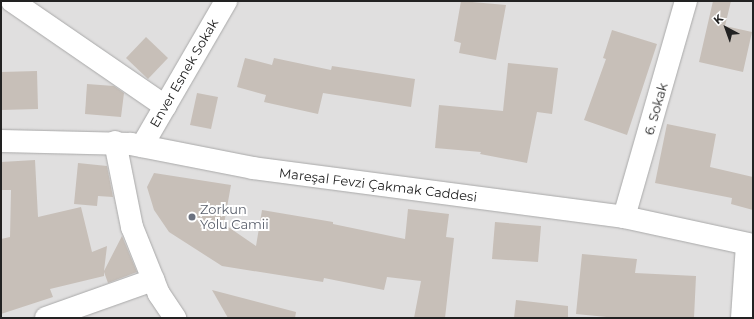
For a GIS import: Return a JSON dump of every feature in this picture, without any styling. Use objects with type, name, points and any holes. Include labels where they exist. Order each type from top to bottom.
[{"type":"street","points":[[12,1],[165,106]]},
{"type":"street","name":"Enver Esnek Sokak","points":[[142,146],[226,1]]},
{"type":"street","name":"6. Sokak","points":[[624,217],[686,1]]},
{"type":"street","name":"Mareşal Fevzi Çakmak Caddesi","points":[[1,141],[115,142],[253,168],[624,217],[750,245]]},
{"type":"street","points":[[115,142],[132,227],[159,294],[175,318]]},
{"type":"street","points":[[742,318],[750,245]]},
{"type":"street","points":[[46,318],[153,280]]},
{"type":"shaded area","points":[[1,1],[753,1],[753,318],[1,318]]},
{"type":"building","points":[[461,1],[506,5],[496,60],[459,53],[461,43],[454,41]]},
{"type":"building","points":[[713,1],[731,1],[725,26],[752,32],[743,72],[699,62]]},
{"type":"building","points":[[612,30],[657,44],[627,135],[584,120],[606,59],[603,58]]},
{"type":"building","points":[[146,37],[168,58],[148,79],[126,58]]},
{"type":"building","points":[[245,58],[272,65],[274,58],[331,70],[332,66],[415,79],[411,107],[323,93],[318,114],[264,102],[266,95],[237,87]]},
{"type":"building","points":[[508,63],[558,68],[552,114],[537,112],[527,163],[480,154],[481,152],[435,148],[439,105],[503,111]]},
{"type":"building","points":[[37,71],[38,109],[1,110],[1,72]]},
{"type":"building","points":[[87,84],[114,86],[124,93],[121,117],[85,114]]},
{"type":"building","points":[[197,93],[218,97],[211,129],[190,125]]},
{"type":"building","points":[[667,124],[716,134],[710,167],[753,177],[753,210],[731,204],[732,198],[655,183]]},
{"type":"building","points":[[35,160],[38,217],[81,207],[92,252],[107,246],[104,271],[122,236],[137,272],[108,283],[104,272],[104,276],[50,289],[53,297],[1,314],[1,239],[10,237],[11,190],[1,190],[1,162]]},
{"type":"building","points":[[78,163],[107,166],[113,197],[98,196],[97,206],[74,204]]},
{"type":"building","points":[[154,173],[231,185],[224,224],[256,246],[262,210],[333,222],[333,224],[405,239],[408,209],[449,214],[446,237],[454,238],[445,318],[414,318],[421,281],[387,277],[384,290],[324,278],[323,282],[222,266],[169,232],[154,210],[147,187]]},
{"type":"building","points":[[495,222],[541,226],[538,262],[492,259]]},
{"type":"building","points":[[582,254],[637,259],[635,273],[696,276],[694,318],[617,318],[576,314]]},
{"type":"building","points":[[212,290],[296,312],[295,318],[228,318]]},
{"type":"building","points":[[516,300],[568,306],[568,318],[514,318]]},
{"type":"place","name":"Zorkun Yolu Camii","points":[[192,217]]}]
